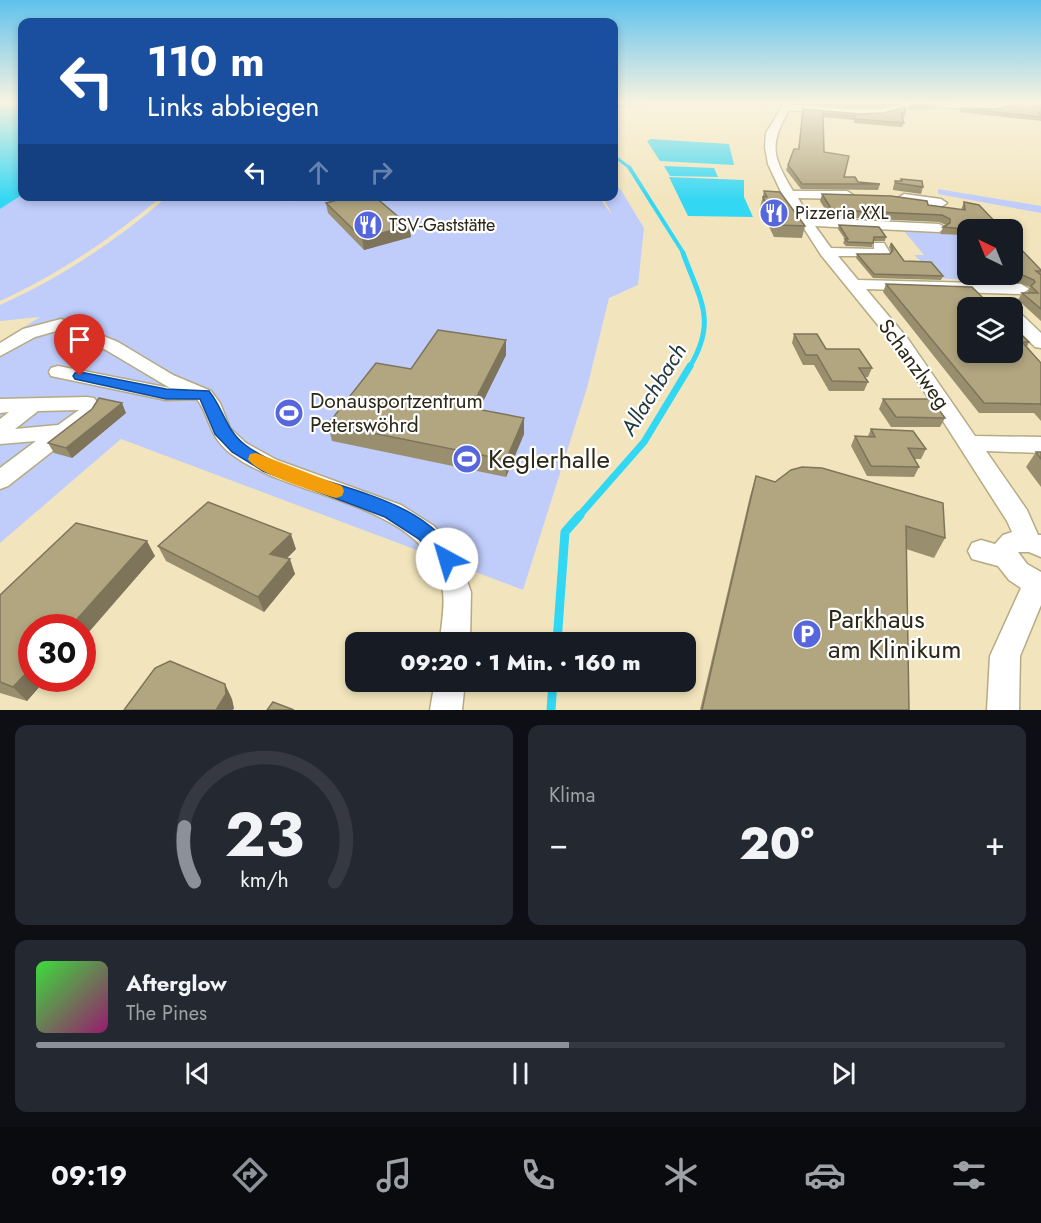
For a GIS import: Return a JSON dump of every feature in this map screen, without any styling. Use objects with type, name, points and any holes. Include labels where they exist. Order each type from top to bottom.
[{"type":"street","name":"Schanzlweg","points":[[771,135],[773,164],[806,222],[826,252],[902,344],[970,443],[1035,544]]},
{"type":"street","points":[[788,194],[856,195]]},
{"type":"street","points":[[889,196],[941,203]]},
{"type":"street","points":[[806,222],[939,228]]},
{"type":"street","points":[[826,252],[883,253],[879,246]]},
{"type":"street","points":[[853,284],[1021,289]]},
{"type":"street","points":[[985,287],[995,297]]},
{"type":"street","points":[[0,351],[29,333],[61,324],[112,346],[166,380],[204,395],[210,403],[221,430],[238,448],[269,466],[392,512],[426,533],[447,559],[457,592],[455,632]]},
{"type":"street","points":[[1023,325],[1041,343]]},
{"type":"street","points":[[58,372],[166,394],[204,395]]},
{"type":"street","points":[[0,406],[87,403],[91,407],[89,412],[0,480]]},
{"type":"street","points":[[0,429],[33,405]]},
{"type":"street","points":[[0,437],[64,432]]},
{"type":"street","points":[[970,443],[1041,445]]},
{"type":"street","points":[[1003,710],[1005,656],[1037,586],[993,554],[1005,550],[1012,542],[1035,544]]},
{"type":"street","points":[[446,710],[448,692]]},
{"type":"shaded area","points":[[0,135],[18,135],[18,198],[0,209]]},
{"type":"shaded area","points":[[651,139],[729,144],[734,165],[660,161],[647,141]]},
{"type":"shaded area","points":[[664,166],[714,168],[718,177],[670,176]]},
{"type":"shaded area","points":[[669,177],[744,180],[744,197],[753,217],[688,216]]},
{"type":"shaded area","name":"Donausportzentrum Peterswöhrd","points":[[618,187],[644,228],[638,285],[609,298],[587,388],[523,590],[121,439],[0,543],[0,342],[40,317],[0,321],[0,305],[88,257],[162,201],[602,201],[612,215],[605,201],[618,201]]},
{"type":"shaded area","points":[[938,189],[1041,206],[1041,213],[938,194]]},
{"type":"shaded area","points":[[18,198],[18,201],[156,201],[84,254],[0,301],[0,209]]},
{"type":"shaded area","points":[[904,231],[957,235],[957,279],[939,278],[914,255],[924,255]]},
{"type":"building","points":[[800,135],[824,135],[824,152],[849,156],[844,177],[855,177],[858,182],[880,184],[802,184],[788,165],[794,149],[799,149]]},
{"type":"building","points":[[901,179],[922,181],[923,187],[896,183],[895,181],[902,181]]},
{"type":"building","points":[[764,191],[780,192],[805,226],[777,225],[763,197],[767,197]]},
{"type":"building","points":[[822,194],[891,196],[927,201],[928,205],[965,210],[964,202],[979,205],[992,219],[957,219],[957,228],[943,227],[950,223],[950,219],[942,215],[832,210]]},
{"type":"building","name":"TSV-Gaststätte","points":[[380,201],[409,226],[362,238],[326,203]]},
{"type":"building","points":[[839,225],[879,227],[886,237],[874,237],[873,243],[848,242]]},
{"type":"building","points":[[891,243],[904,261],[931,262],[943,276],[874,274],[857,254],[890,254],[893,250]]},
{"type":"building","points":[[1023,251],[1041,270],[1036,271],[1041,275],[1041,309],[1022,293],[1038,293],[1031,286],[1034,280],[1023,275]]},
{"type":"building","points":[[886,284],[972,287],[982,297],[957,297],[957,363],[1023,363],[1023,343],[1041,363],[1041,405],[984,403]]},
{"type":"building","points":[[438,330],[506,340],[471,408],[524,418],[506,460],[328,424],[376,363],[411,369]]},
{"type":"building","points":[[794,334],[817,334],[826,349],[859,349],[872,368],[859,368],[868,382],[832,381],[817,355],[806,355]]},
{"type":"building","points":[[99,398],[122,403],[66,448],[48,443],[92,409]]},
{"type":"building","points":[[883,399],[931,399],[945,418],[896,417]]},
{"type":"building","points":[[871,429],[913,431],[926,449],[908,448],[919,467],[871,466],[855,436],[875,437]]},
{"type":"building","name":"Parkhaus am Klinikum","points":[[802,467],[822,468],[943,503],[945,538],[906,526],[909,710],[702,710],[756,476],[775,482],[791,470]]},
{"type":"building","points":[[208,502],[291,534],[270,554],[290,559],[258,597],[158,546]]},
{"type":"building","points":[[76,523],[147,541],[82,614],[18,614],[18,682],[13,687],[0,682],[0,595]]},
{"type":"building","points":[[170,661],[225,684],[226,694],[216,710],[124,710],[155,668]]},
{"type":"building","points":[[273,702],[294,710],[267,710]]},
{"type":"waterway","name":"Allachbach","points":[[618,159],[629,167]]},
{"type":"waterway","name":"Allachbach","points":[[629,167],[684,254]]},
{"type":"waterway","name":"Allachbach","points":[[683,253],[700,298],[704,323],[703,337],[689,368]]},
{"type":"waterway","name":"Allachbach","points":[[579,516],[644,442],[690,366]]},
{"type":"waterway","name":"Allachbach","points":[[558,632],[565,532],[580,515]]},
{"type":"waterway","name":"Allachbach","points":[[551,710],[552,692]]},
{"type":"slow traffic","points":[[256,459],[336,491]]},
{"type":"place","name":"Pizzeria XXL","points":[[774,213]]},
{"type":"place","name":"TSV-Gaststätte","points":[[368,225]]},
{"type":"place","name":"Donausportzentrum Peterswöhrd","points":[[289,413]]},
{"type":"place","name":"Keglerhalle","points":[[467,459]]},
{"type":"place","name":"Parkhaus am Klinikum","points":[[807,634]]},
{"type":"route","points":[[80,376],[166,394],[204,395],[210,403],[221,430],[238,448],[269,466],[392,512],[426,533],[447,559]]}]
